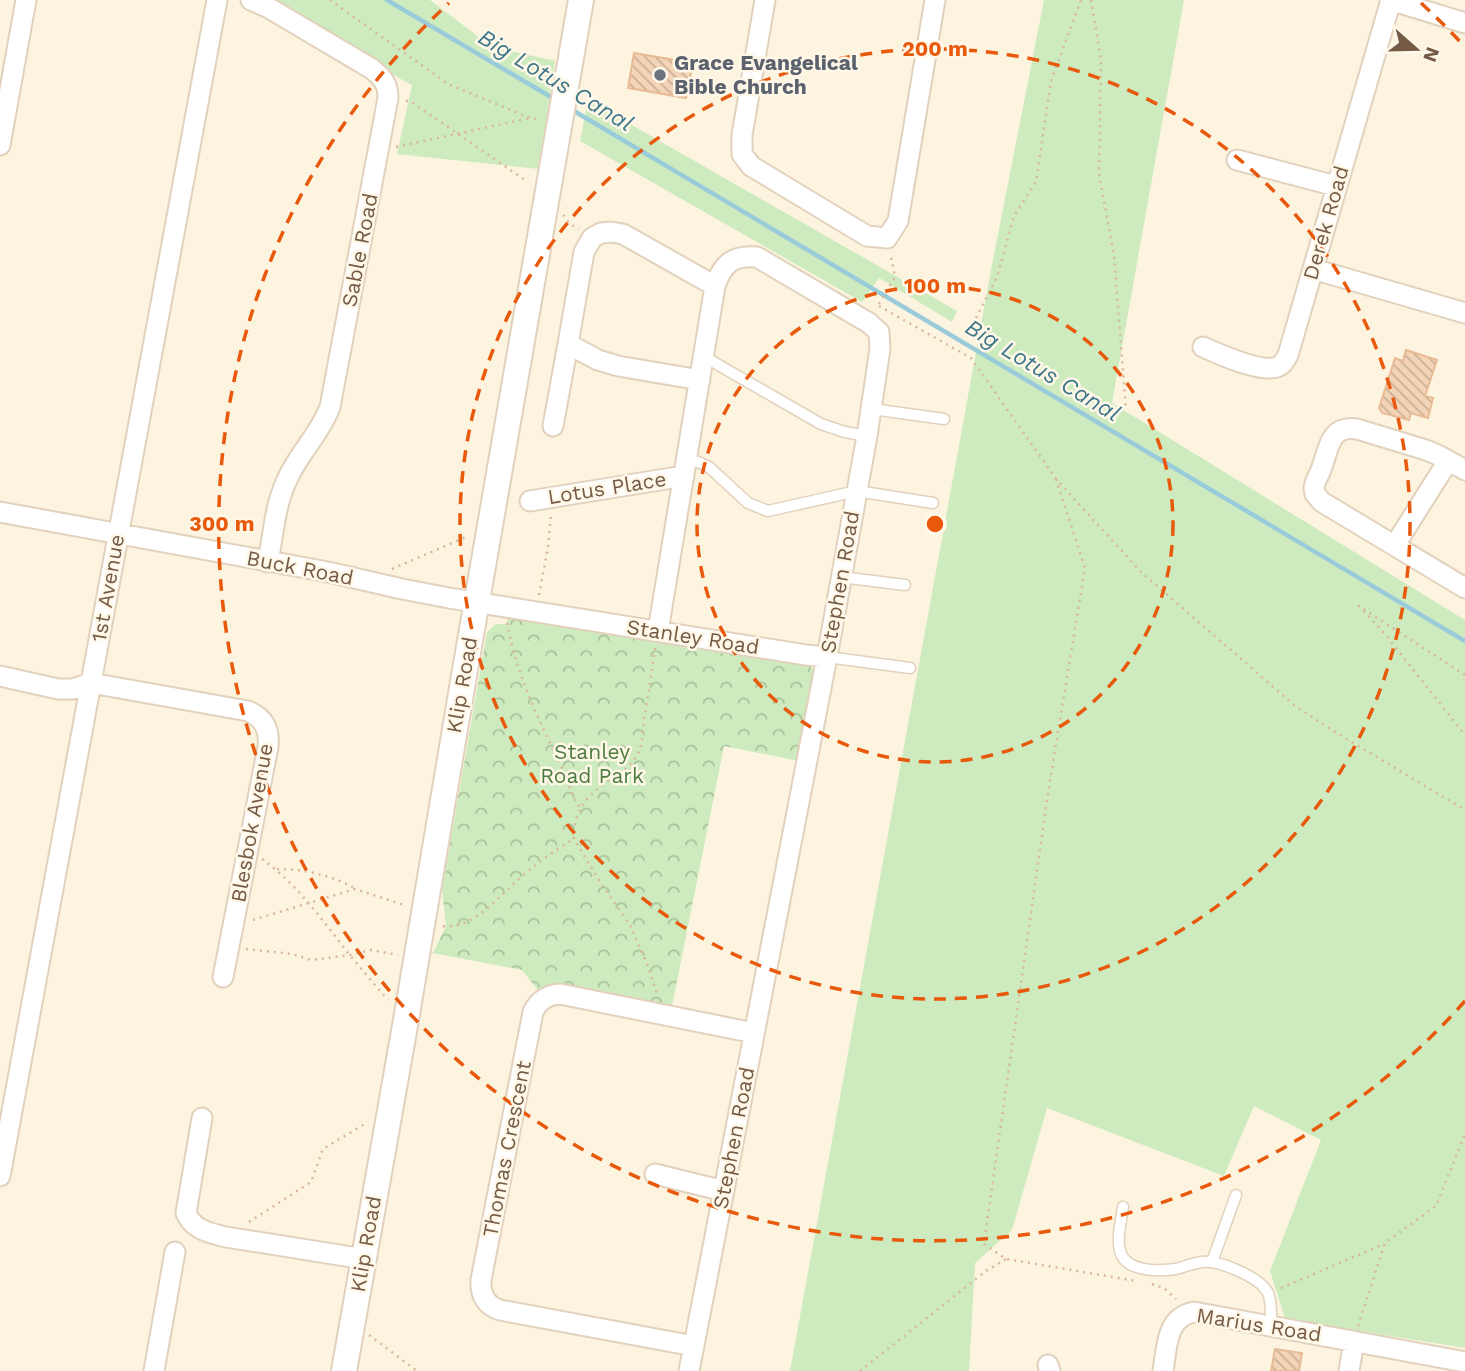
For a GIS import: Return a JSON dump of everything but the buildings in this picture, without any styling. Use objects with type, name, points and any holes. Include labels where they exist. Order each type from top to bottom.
[{"type":"street","points":[[0,145],[26,0]]},
{"type":"street","name":"1st Avenue","points":[[0,1176],[217,0]]},
{"type":"street","points":[[251,0],[372,69],[388,86],[388,98]]},
{"type":"street","name":"Klip Road","points":[[344,1371],[416,959],[434,919],[476,603],[581,0]]},
{"type":"street","points":[[765,0],[742,135],[742,154],[751,166],[867,236],[887,238],[898,221],[935,0]]},
{"type":"street","points":[[1391,0],[1465,23]]},
{"type":"street","name":"Derek Road","points":[[1203,347],[1228,358],[1263,367],[1275,368],[1283,363],[1288,355],[1391,0]]},
{"type":"street","name":"Sable Road","points":[[268,562],[280,499],[286,482],[330,407],[388,98]]},
{"type":"street","points":[[1237,160],[1336,186]]},
{"type":"street","points":[[553,426],[584,252],[592,239],[601,233],[623,234],[715,286]]},
{"type":"street","name":"Stephen Road","points":[[657,637],[715,286],[727,263],[743,256],[757,257],[869,323],[879,332],[880,349],[872,409],[827,657],[689,1371]]},
{"type":"street","points":[[1313,268],[1465,313]]},
{"type":"street","points":[[568,344],[598,360],[618,366],[700,380]]},
{"type":"street","points":[[1395,545],[1457,466],[1426,450],[1352,428],[1338,432],[1330,441],[1322,470],[1315,483],[1315,494],[1318,498],[1465,588]]},
{"type":"street","name":"Lotus Place","points":[[530,501],[685,468]]},
{"type":"street","name":"Buck Road","points":[[0,512],[328,572],[476,603]]},
{"type":"street","name":"Stanley Road","points":[[476,603],[657,637],[827,657]]},
{"type":"street","points":[[0,676],[58,689],[73,689],[90,682]]},
{"type":"street","name":"Blesbok Avenue","points":[[90,682],[247,710],[260,718],[268,731],[269,739],[223,977]]},
{"type":"street","name":"Thomas Crescent","points":[[694,1346],[495,1309],[482,1296],[481,1280],[533,1012],[541,1001],[560,994],[754,1033]]},
{"type":"street","points":[[202,1118],[186,1213],[190,1222],[209,1233],[226,1237],[364,1259]]},
{"type":"street","points":[[654,1174],[724,1191]]},
{"type":"street","points":[[154,1371],[175,1252]]},
{"type":"street","name":"Marius Road","points":[[1163,1371],[1172,1327],[1185,1313],[1194,1312],[1206,1312],[1465,1362]]},
{"type":"street","points":[[1349,1371],[1354,1341]]},
{"type":"lane","points":[[703,356],[821,424],[867,436]]},
{"type":"lane","points":[[872,409],[944,419]]},
{"type":"lane","points":[[685,468],[698,463],[709,467],[748,503],[768,511],[857,491],[933,503]]},
{"type":"lane","points":[[841,577],[905,585]]},
{"type":"lane","name":"Stanley Road","points":[[827,657],[910,668]]},
{"type":"lane","points":[[1212,1262],[1236,1195]]},
{"type":"lane","points":[[1123,1207],[1119,1234],[1123,1259],[1141,1268],[1157,1270],[1212,1262],[1250,1276],[1261,1283],[1268,1293],[1271,1325]]},
{"type":"path","points":[[330,0],[448,84],[530,118],[560,122]]},
{"type":"path","points":[[976,318],[997,277],[1014,216],[1036,182],[1051,81],[1081,0]]},
{"type":"path","points":[[1091,0],[1101,60],[1099,174],[1114,255],[1126,410]]},
{"type":"path","points":[[388,98],[410,101],[459,133],[547,196],[570,224],[592,239]]},
{"type":"path","points":[[379,151],[530,118]]},
{"type":"path","points":[[891,256],[895,277],[879,306],[971,358],[1056,479],[1142,572],[1294,705],[1465,810]]},
{"type":"path","points":[[1056,479],[1085,568],[1049,786],[984,1244],[1006,1259],[1136,1281]]},
{"type":"path","points":[[536,613],[548,547],[552,497]]},
{"type":"path","points":[[378,584],[387,571],[466,537],[490,523]]},
{"type":"path","points":[[1465,675],[1359,606],[1384,633],[1465,735]]},
{"type":"path","points":[[506,619],[520,675],[580,808]]},
{"type":"path","points":[[657,637],[639,751],[628,768],[605,783],[580,808],[575,820],[574,839],[630,925],[648,966],[660,1005]]},
{"type":"path","points":[[277,869],[291,869],[341,881],[449,927],[475,917],[492,905],[520,877],[556,849],[574,839]]},
{"type":"path","points":[[248,849],[277,869],[310,904],[406,1020]]},
{"type":"path","points":[[233,925],[355,889]]},
{"type":"path","points":[[229,946],[292,954],[311,960],[372,950],[416,959]]},
{"type":"path","points":[[226,1237],[311,1182],[323,1149],[374,1118]]},
{"type":"path","points":[[1268,1293],[1385,1243],[1436,1206],[1465,1135]]},
{"type":"path","points":[[1354,1341],[1385,1243]]},
{"type":"path","points":[[860,1371],[986,1271],[1006,1259]]},
{"type":"path","points":[[1150,1283],[1164,1287],[1185,1313]]},
{"type":"path","points":[[352,1322],[417,1371]]},
{"type":"green space","points":[[254,0],[430,0],[492,47],[555,61],[539,169],[397,154],[412,85]]},
{"type":"green space","points":[[1044,0],[1184,0],[1112,403],[1465,620],[1465,1348],[1285,1319],[1270,1271],[1321,1140],[1254,1106],[1224,1176],[1047,1108],[1012,1230],[975,1263],[969,1371],[790,1371],[991,270]]},
{"type":"green space","points":[[588,100],[957,311],[952,322],[879,278],[862,302],[580,141]]},
{"type":"green space","name":"Stanley Road Park","points":[[508,618],[799,661],[814,672],[799,761],[724,746],[671,1011],[540,993],[522,970],[433,953],[446,926],[442,890],[487,632],[496,624],[506,624]]},
{"type":"waterway","name":"Big Lotus Canal","points":[[387,0],[556,100]]},
{"type":"waterway","name":"Big Lotus Canal","points":[[569,108],[1465,641]]},
{"type":"place","name":"Grace Evangelical Bible Church","points":[[660,75]]}]
